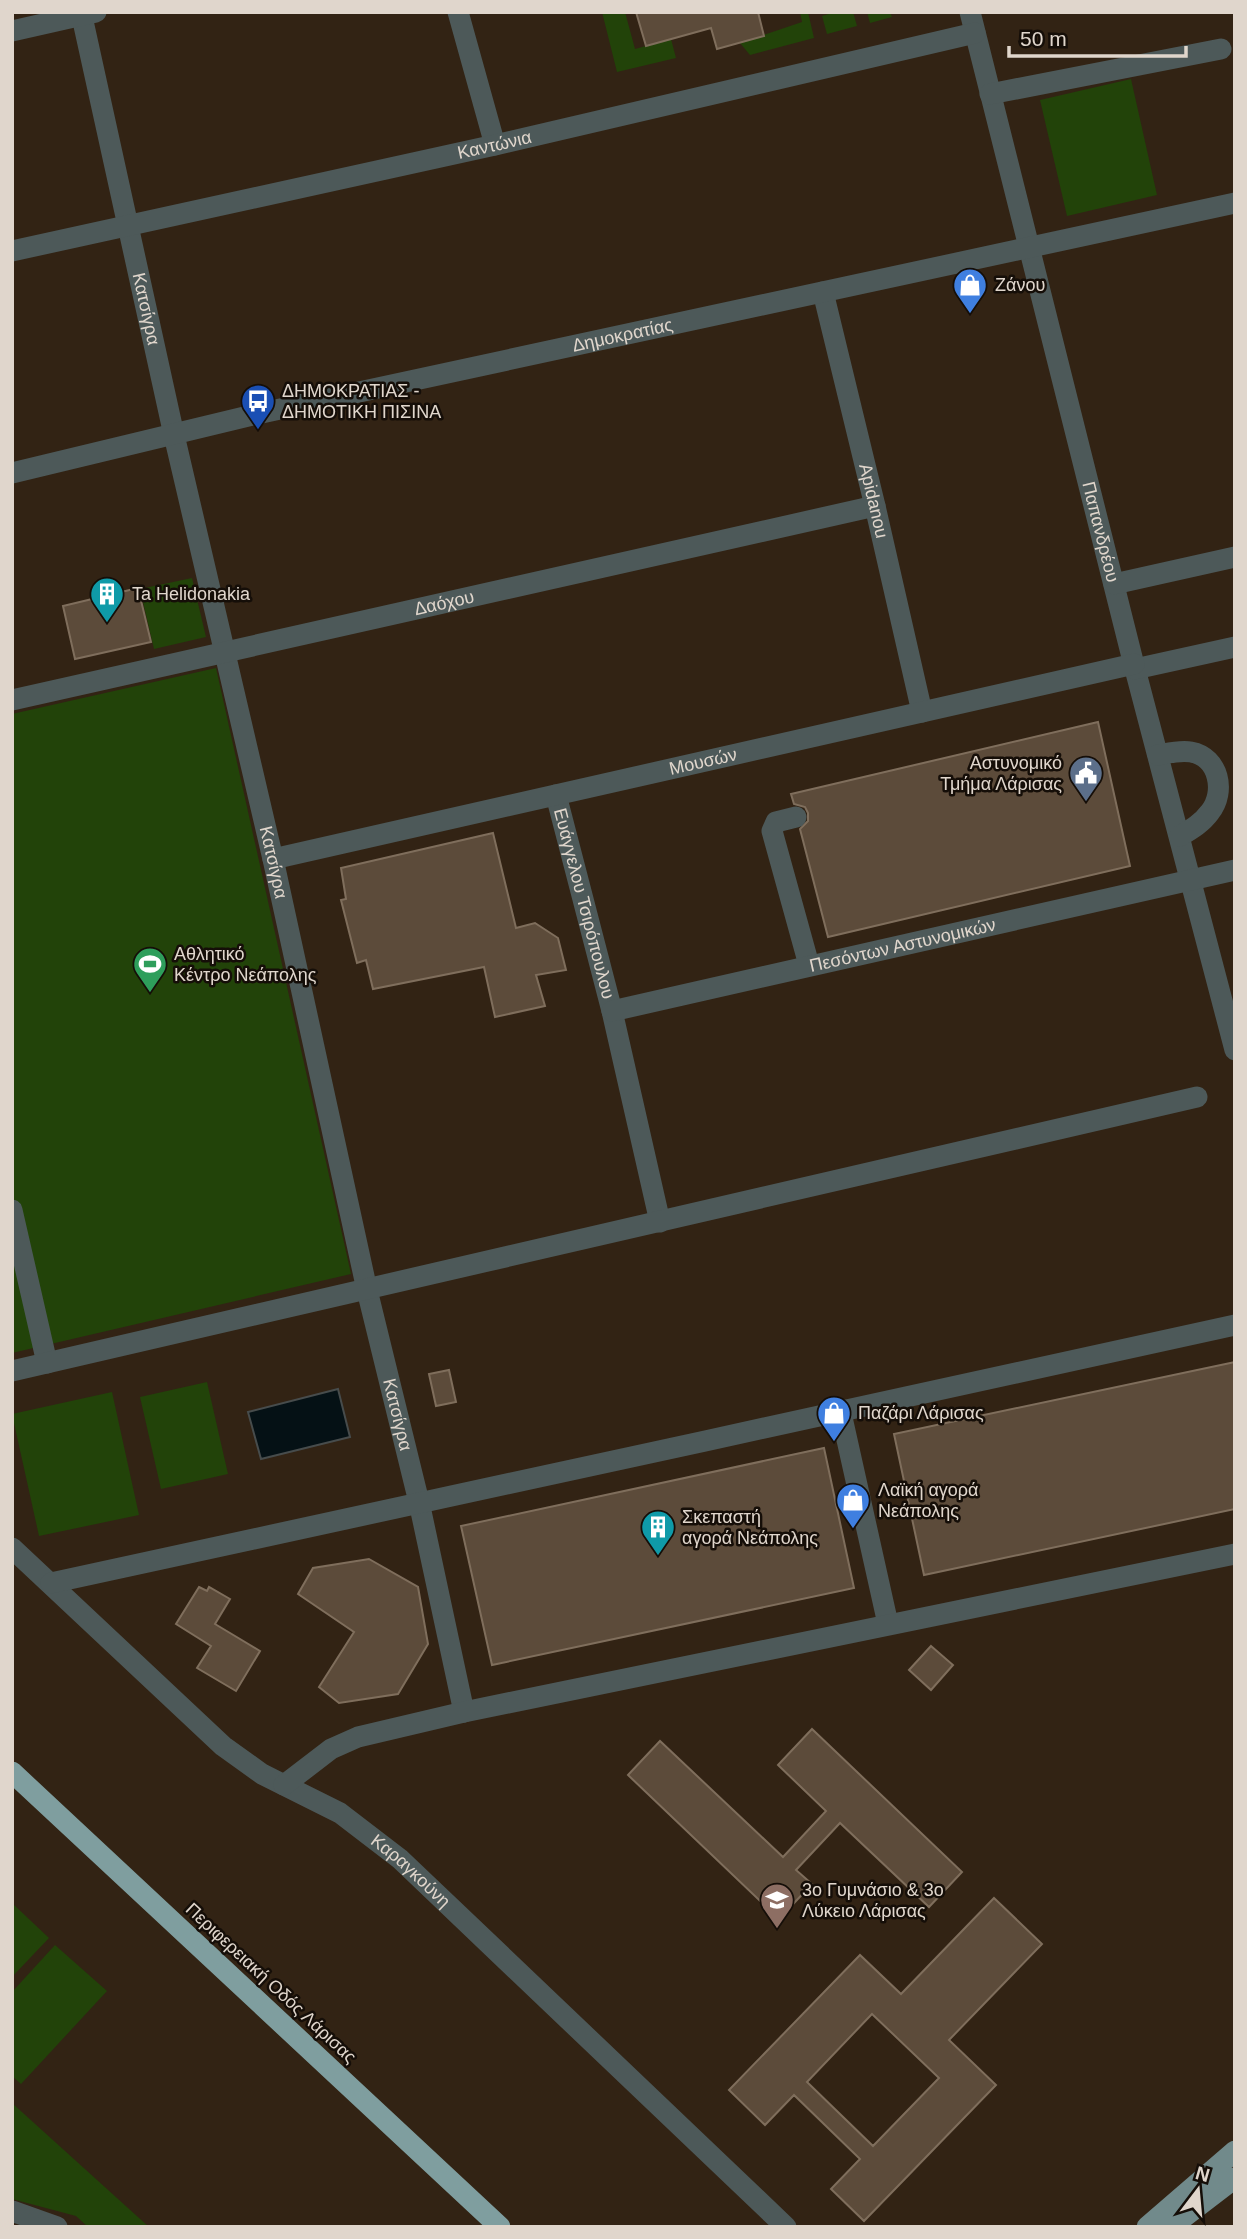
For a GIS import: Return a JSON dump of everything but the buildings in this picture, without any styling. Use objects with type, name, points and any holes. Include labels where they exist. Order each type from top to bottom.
[{"type":"highway","name":"Περιφερειακή Οδός Λάρισας","points":[[12,1772],[500,2227]]},
{"type":"main road","points":[[1147,2227],[1235,2151]]},
{"type":"main road","points":[[1171,2227],[1235,2178]]},
{"type":"street","points":[[458,12],[495,145]]},
{"type":"street","name":"Παπανδρέου","points":[[970,12],[1134,667],[1235,1051]]},
{"type":"street","points":[[12,31],[86,13]]},
{"type":"street","name":"Κατσίγρα","points":[[86,13],[174,435],[273,859],[367,1290],[419,1502],[464,1712]]},
{"type":"street","name":"Καντώνια","points":[[12,251],[495,145],[975,33]]},
{"type":"street","points":[[990,94],[1221,49]]},
{"type":"street","name":"Δημοκρατίας","points":[[12,473],[257,414],[1235,203]]},
{"type":"street","name":"Apidanou","points":[[823,292],[922,712]]},
{"type":"street","name":"Δαόχου","points":[[12,699],[875,506]]},
{"type":"street","points":[[1114,584],[1235,557]]},
{"type":"street","name":"Μουσών","points":[[273,859],[922,712],[1235,647]]},
{"type":"street","points":[[1158,755],[1192,752],[1207,758],[1219,782],[1218,797],[1211,811],[1196,827],[1180,836]]},
{"type":"street","name":"Ευάγγελου Τσιρόπουλου","points":[[556,794],[612,1011],[660,1222]]},
{"type":"street","points":[[796,817],[776,822],[772,831],[809,965]]},
{"type":"street","name":"Πεσόντων Αστυνομικών","points":[[612,1011],[1235,870]]},
{"type":"street","points":[[12,1371],[1197,1097]]},
{"type":"street","points":[[12,1210],[47,1363]]},
{"type":"street","points":[[51,1583],[1235,1325]]},
{"type":"street","points":[[841,1413],[888,1624]]},
{"type":"street","name":"Καραγκούνη","points":[[12,1548],[223,1746],[262,1774],[340,1813],[400,1859],[786,2227]]},
{"type":"street","points":[[284,1786],[331,1749],[358,1737],[464,1712],[1235,1553]]},
{"type":"street","points":[[12,2211],[57,2227]]},
{"type":"green space","points":[[602,12],[625,12],[635,49],[671,39],[676,58],[617,72]]},
{"type":"green space","points":[[800,12],[808,12],[814,38],[750,55],[740,43],[802,22]]},
{"type":"green space","points":[[835,12],[853,12],[857,26],[827,34],[822,16]]},
{"type":"green space","points":[[867,12],[890,12],[892,17],[870,23]]},
{"type":"green space","points":[[1131,79],[1157,195],[1067,216],[1040,100]]},
{"type":"green space","points":[[192,578],[206,637],[154,649],[140,589]]},
{"type":"green space","name":"Αθλητικό Κέντρο Νεάπολης","points":[[216,668],[351,1274],[12,1353],[12,714]]},
{"type":"green space","points":[[207,1382],[228,1474],[161,1489],[140,1397]]},
{"type":"green space","points":[[112,1392],[139,1515],[39,1536],[12,1414]]},
{"type":"green space","points":[[12,1903],[49,1938],[12,1977]]},
{"type":"green space","points":[[55,1945],[107,1991],[21,2084],[12,2076],[12,1992]]},
{"type":"green space","points":[[12,2103],[149,2227],[88,2227],[76,2216],[12,2199]]},
{"type":"shaded area","points":[[338,1389],[350,1437],[261,1459],[248,1412]]},
{"type":"place","name":"Ζάνου","points":[[970,315]]},
{"type":"place","name":"ΔΗΜΟΚΡΑΤΙΑΣ - ΔΗΜΟΤΙΚΗ ΠΙΣΙΝΑ","points":[[258,431]]},
{"type":"place","name":"Ta Helidonakia","points":[[107,624]]},
{"type":"place","name":"Αστυνομικό Τμήμα Λάρισας","points":[[1086,803]]},
{"type":"place","name":"Αθλητικό Κέντρο Νεάπολης","points":[[150,994]]},
{"type":"place","name":"Παζάρι Λάρισας","points":[[834,1443]]},
{"type":"place","name":"Λαϊκή αγορά Νεάπολης","points":[[853,1530]]},
{"type":"place","name":"Σκεπαστή αγορά Νεάπολης","points":[[658,1557]]},
{"type":"place","name":"3ο Γυμνάσιο & 3ο Λύκειο Λάρισας","points":[[777,1930]]}]
